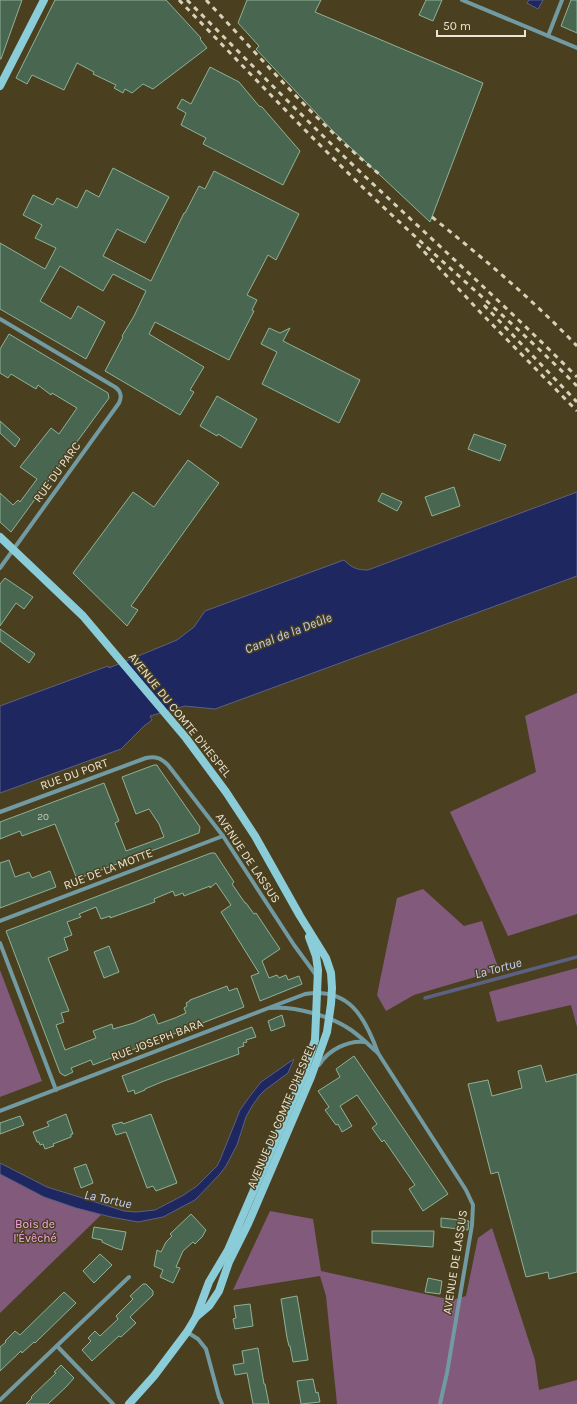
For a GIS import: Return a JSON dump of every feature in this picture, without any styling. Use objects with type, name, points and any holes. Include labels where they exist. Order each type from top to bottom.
[{"type":"street","points":[[0,86],[3,71],[44,0]]},
{"type":"street","points":[[462,0],[577,48]]},
{"type":"street","points":[[548,36],[562,0]]},
{"type":"street","name":"RUE DU PARC","points":[[0,319],[114,387],[121,394],[119,403],[0,568]]},
{"type":"street","name":"AVENUE DU COMTE D'HESPEL","points":[[0,537],[74,607],[186,738],[241,815],[326,958],[331,973],[332,995],[330,1019],[326,1039],[312,1077],[248,1224],[229,1262],[219,1291],[209,1306],[196,1317]]},
{"type":"street","name":"RUE DU PORT","points":[[0,812],[155,756]]},
{"type":"street","name":"AVENUE DE LASSUS","points":[[155,756],[160,758],[168,765],[223,836],[294,945],[318,977]]},
{"type":"street","name":"RUE DE LA MOTTE","points":[[0,921],[223,836]]},
{"type":"street","name":"AVENUE DU COMTE D'HESPEL","points":[[129,1404],[154,1376],[187,1332],[196,1317],[206,1288],[230,1246],[304,1074],[315,1040],[318,977],[317,963],[313,948],[300,916]]},
{"type":"street","points":[[0,943],[56,1090]]},
{"type":"street","name":"RUE JOSEPH BARA","points":[[0,1111],[305,994],[318,993],[332,995]]},
{"type":"street","name":"AVENUE DE LASSUS","points":[[332,995],[350,1004],[362,1016],[378,1053],[466,1190],[473,1204],[472,1225],[447,1373],[440,1404]]},
{"type":"street","name":"RUE JOSEPH BARA","points":[[265,1009],[292,1009],[330,1019]]},
{"type":"street","name":"AVENUE DE LASSUS","points":[[330,1019],[346,1027],[378,1053]]},
{"type":"street","points":[[312,1077],[323,1058],[334,1049],[355,1042],[365,1042]]},
{"type":"street","points":[[0,1400],[129,1277]]},
{"type":"street","points":[[187,1332],[198,1339],[206,1349],[222,1404]]},
{"type":"street","points":[[57,1346],[113,1404]]},
{"type":"green space","points":[[577,693],[577,914],[508,936],[450,812],[536,772],[525,716]]},
{"type":"green space","points":[[423,889],[464,926],[482,921],[499,970],[414,995],[386,1011],[377,995],[397,898]]},
{"type":"green space","points":[[577,968],[577,1027],[571,1005],[497,1022],[489,992]]},
{"type":"green space","points":[[0,970],[42,1081],[0,1097]]},
{"type":"green space","name":"Bois de l'Évêché","points":[[0,1174],[44,1197],[101,1215],[0,1313]]},
{"type":"green space","points":[[270,1211],[313,1219],[321,1271],[452,1300],[466,1296],[478,1238],[492,1228],[535,1360],[539,1390],[577,1380],[577,1404],[337,1404],[326,1296],[320,1276],[233,1290]]},
{"type":"water","points":[[529,0],[543,0],[538,9],[527,3]]},
{"type":"water","name":"Canal de la Deûle","points":[[577,492],[577,576],[215,709],[185,706],[150,716],[152,720],[121,749],[0,793],[0,706],[108,666],[109,668],[177,640],[194,627],[205,611],[344,560],[355,568],[368,570]]},
{"type":"water","points":[[294,1059],[288,1073],[265,1090],[252,1106],[246,1117],[237,1145],[226,1166],[219,1175],[195,1200],[163,1217],[138,1222],[76,1208],[44,1197],[0,1174],[0,1163],[47,1187],[124,1211],[136,1212],[155,1210],[182,1196],[197,1186],[217,1166],[240,1110],[250,1096],[261,1082]]},
{"type":"building","points":[[0,0],[22,0],[1,59],[0,59]]},
{"type":"building","points":[[55,0],[166,0],[201,38],[200,39],[207,48],[153,89],[143,84],[132,93],[125,89],[123,93],[114,88],[116,85],[93,74],[94,72],[77,63],[64,90],[32,75],[27,84],[16,78]]},
{"type":"building","points":[[247,0],[321,0],[315,12],[483,83],[430,222],[334,132],[256,49],[259,46],[238,23]]},
{"type":"building","points":[[426,0],[442,0],[433,21],[419,15]]},
{"type":"building","points":[[571,0],[577,0],[577,33],[561,26]]},
{"type":"building","points":[[210,67],[239,82],[300,151],[283,185],[203,144],[206,138],[181,125],[186,113],[177,108],[182,99],[191,104]]},
{"type":"building","points":[[113,168],[169,197],[145,243],[117,229],[103,256],[151,281],[184,213],[199,186],[205,189],[214,171],[299,214],[276,260],[268,255],[247,295],[257,300],[252,310],[254,311],[229,360],[155,322],[149,334],[204,367],[190,390],[194,392],[180,415],[105,371],[146,291],[113,274],[103,291],[60,266],[40,301],[71,319],[78,306],[105,322],[86,359],[0,309],[0,243],[45,269],[56,248],[35,238],[42,225],[23,215],[33,195],[53,205],[57,198],[77,208],[86,190],[99,197]]},
{"type":"building","points":[[269,328],[280,333],[290,328],[283,341],[360,380],[339,423],[262,384],[277,352],[261,344]]},
{"type":"building","points":[[9,334],[108,393],[109,398],[11,532],[0,522],[0,493],[13,505],[18,500],[20,502],[37,479],[20,467],[51,428],[59,434],[77,408],[52,393],[51,395],[38,385],[36,389],[11,374],[8,378],[0,373],[0,349]]},
{"type":"building","points":[[217,396],[257,419],[241,448],[218,434],[217,436],[200,426]]},
{"type":"building","points":[[0,421],[20,439],[15,447],[0,433]]},
{"type":"building","points":[[474,434],[506,445],[500,461],[468,449]]},
{"type":"building","points":[[188,460],[219,483],[131,606],[138,610],[127,626],[73,573],[133,492],[154,507]]},
{"type":"building","points":[[454,487],[460,506],[432,516],[425,497]]},
{"type":"building","points":[[382,493],[402,502],[397,511],[378,501]]},
{"type":"building","points":[[5,578],[33,597],[24,609],[16,603],[0,626],[0,584]]},
{"type":"building","points":[[0,629],[35,654],[29,663],[0,641]]},
{"type":"building","points":[[157,765],[200,827],[199,833],[77,879],[55,824],[22,836],[20,831],[0,839],[0,822],[104,783],[119,821],[115,823],[126,851],[164,837],[159,824],[149,809],[136,814],[122,777]]},
{"type":"building","points":[[211,853],[215,853],[234,882],[232,884],[254,914],[256,913],[280,949],[262,961],[269,978],[277,975],[279,978],[286,975],[288,980],[299,976],[302,984],[260,1001],[251,976],[259,973],[221,912],[231,905],[216,883],[210,888],[210,886],[184,896],[183,893],[175,896],[173,891],[154,899],[155,902],[110,918],[110,916],[101,919],[96,907],[79,914],[81,917],[67,922],[72,935],[64,938],[68,950],[48,958],[69,1011],[61,1013],[64,1022],[56,1025],[65,1050],[96,1038],[93,1031],[112,1024],[113,1029],[134,1023],[154,1014],[158,1024],[175,1018],[186,1013],[184,1008],[187,1006],[186,1003],[190,1000],[227,986],[229,991],[237,988],[244,1007],[93,1065],[91,1060],[71,1068],[73,1072],[65,1076],[60,1073],[6,931]]},
{"type":"building","points":[[9,860],[15,877],[29,872],[32,878],[50,871],[56,887],[0,908],[0,863]]},
{"type":"building","points":[[109,946],[119,972],[104,978],[94,952]]},
{"type":"building","points":[[282,1015],[285,1026],[271,1031],[268,1021]]},
{"type":"building","points":[[252,1027],[256,1037],[246,1040],[247,1042],[243,1043],[244,1046],[238,1048],[239,1054],[164,1081],[135,1094],[134,1090],[128,1092],[122,1076]]},
{"type":"building","points":[[354,1056],[448,1194],[423,1211],[409,1189],[415,1185],[384,1140],[382,1142],[372,1128],[377,1124],[357,1095],[340,1106],[352,1126],[342,1132],[338,1124],[336,1125],[325,1110],[329,1107],[318,1091],[340,1077],[336,1069]]},
{"type":"building","points":[[541,1065],[546,1082],[577,1074],[577,1272],[549,1279],[548,1272],[526,1277],[498,1172],[491,1174],[468,1084],[488,1080],[492,1096],[522,1088],[518,1071]]},
{"type":"building","points":[[66,1114],[73,1134],[71,1134],[71,1137],[45,1149],[43,1144],[40,1145],[39,1142],[37,1142],[33,1132],[49,1126],[47,1122]]},
{"type":"building","points":[[151,1114],[177,1183],[156,1191],[153,1186],[147,1188],[126,1132],[116,1135],[112,1125],[122,1122],[123,1124]]},
{"type":"building","points":[[20,1116],[24,1125],[0,1134],[0,1123]]},
{"type":"building","points":[[86,1164],[93,1183],[81,1188],[74,1168]]},
{"type":"building","points":[[191,1214],[206,1230],[195,1244],[193,1242],[183,1251],[176,1267],[180,1268],[173,1283],[160,1277],[163,1270],[154,1266],[157,1250],[161,1252],[166,1242],[172,1236],[170,1234]]},
{"type":"building","points":[[441,1218],[469,1221],[468,1230],[441,1227]]},
{"type":"building","points":[[94,1227],[126,1232],[122,1250],[102,1242],[102,1240],[92,1238]]},
{"type":"building","points":[[372,1231],[434,1231],[433,1247],[372,1243]]},
{"type":"building","points":[[100,1254],[112,1265],[94,1283],[83,1271]]},
{"type":"building","points":[[428,1278],[442,1281],[440,1294],[425,1292]]},
{"type":"building","points":[[143,1284],[146,1284],[153,1291],[153,1295],[130,1317],[136,1323],[121,1337],[119,1336],[92,1361],[82,1350],[91,1341],[88,1338],[95,1331],[100,1336],[118,1319],[116,1316],[133,1299],[130,1296]]},
{"type":"building","points":[[64,1292],[76,1303],[35,1343],[34,1342],[22,1353],[21,1351],[0,1371],[0,1347],[15,1331],[20,1335]]},
{"type":"building","points":[[297,1296],[308,1360],[293,1362],[287,1338],[281,1299]]},
{"type":"building","points":[[250,1304],[253,1326],[235,1329],[233,1319],[236,1318],[234,1306]]},
{"type":"building","points":[[258,1348],[269,1404],[253,1404],[247,1373],[235,1375],[233,1365],[244,1363],[242,1351]]},
{"type":"building","points":[[61,1365],[74,1378],[66,1387],[48,1404],[26,1404],[32,1398],[31,1397],[56,1373],[54,1372]]},
{"type":"building","points":[[313,1379],[316,1393],[318,1392],[320,1402],[301,1404],[297,1381]]},
{"type":"waterway","name":"La Tortue","points":[[425,998],[577,957]]},
{"type":"railway","points":[[179,0],[276,101],[351,175],[577,386]]},
{"type":"railway","points":[[187,0],[355,167],[495,297],[577,377]]},
{"type":"railway","points":[[206,0],[311,112],[379,174]]},
{"type":"railway","points":[[432,217],[507,279],[577,346]]},
{"type":"railway","points":[[417,244],[481,313],[577,411]]},
{"type":"railway","points":[[484,305],[577,402]]}]
